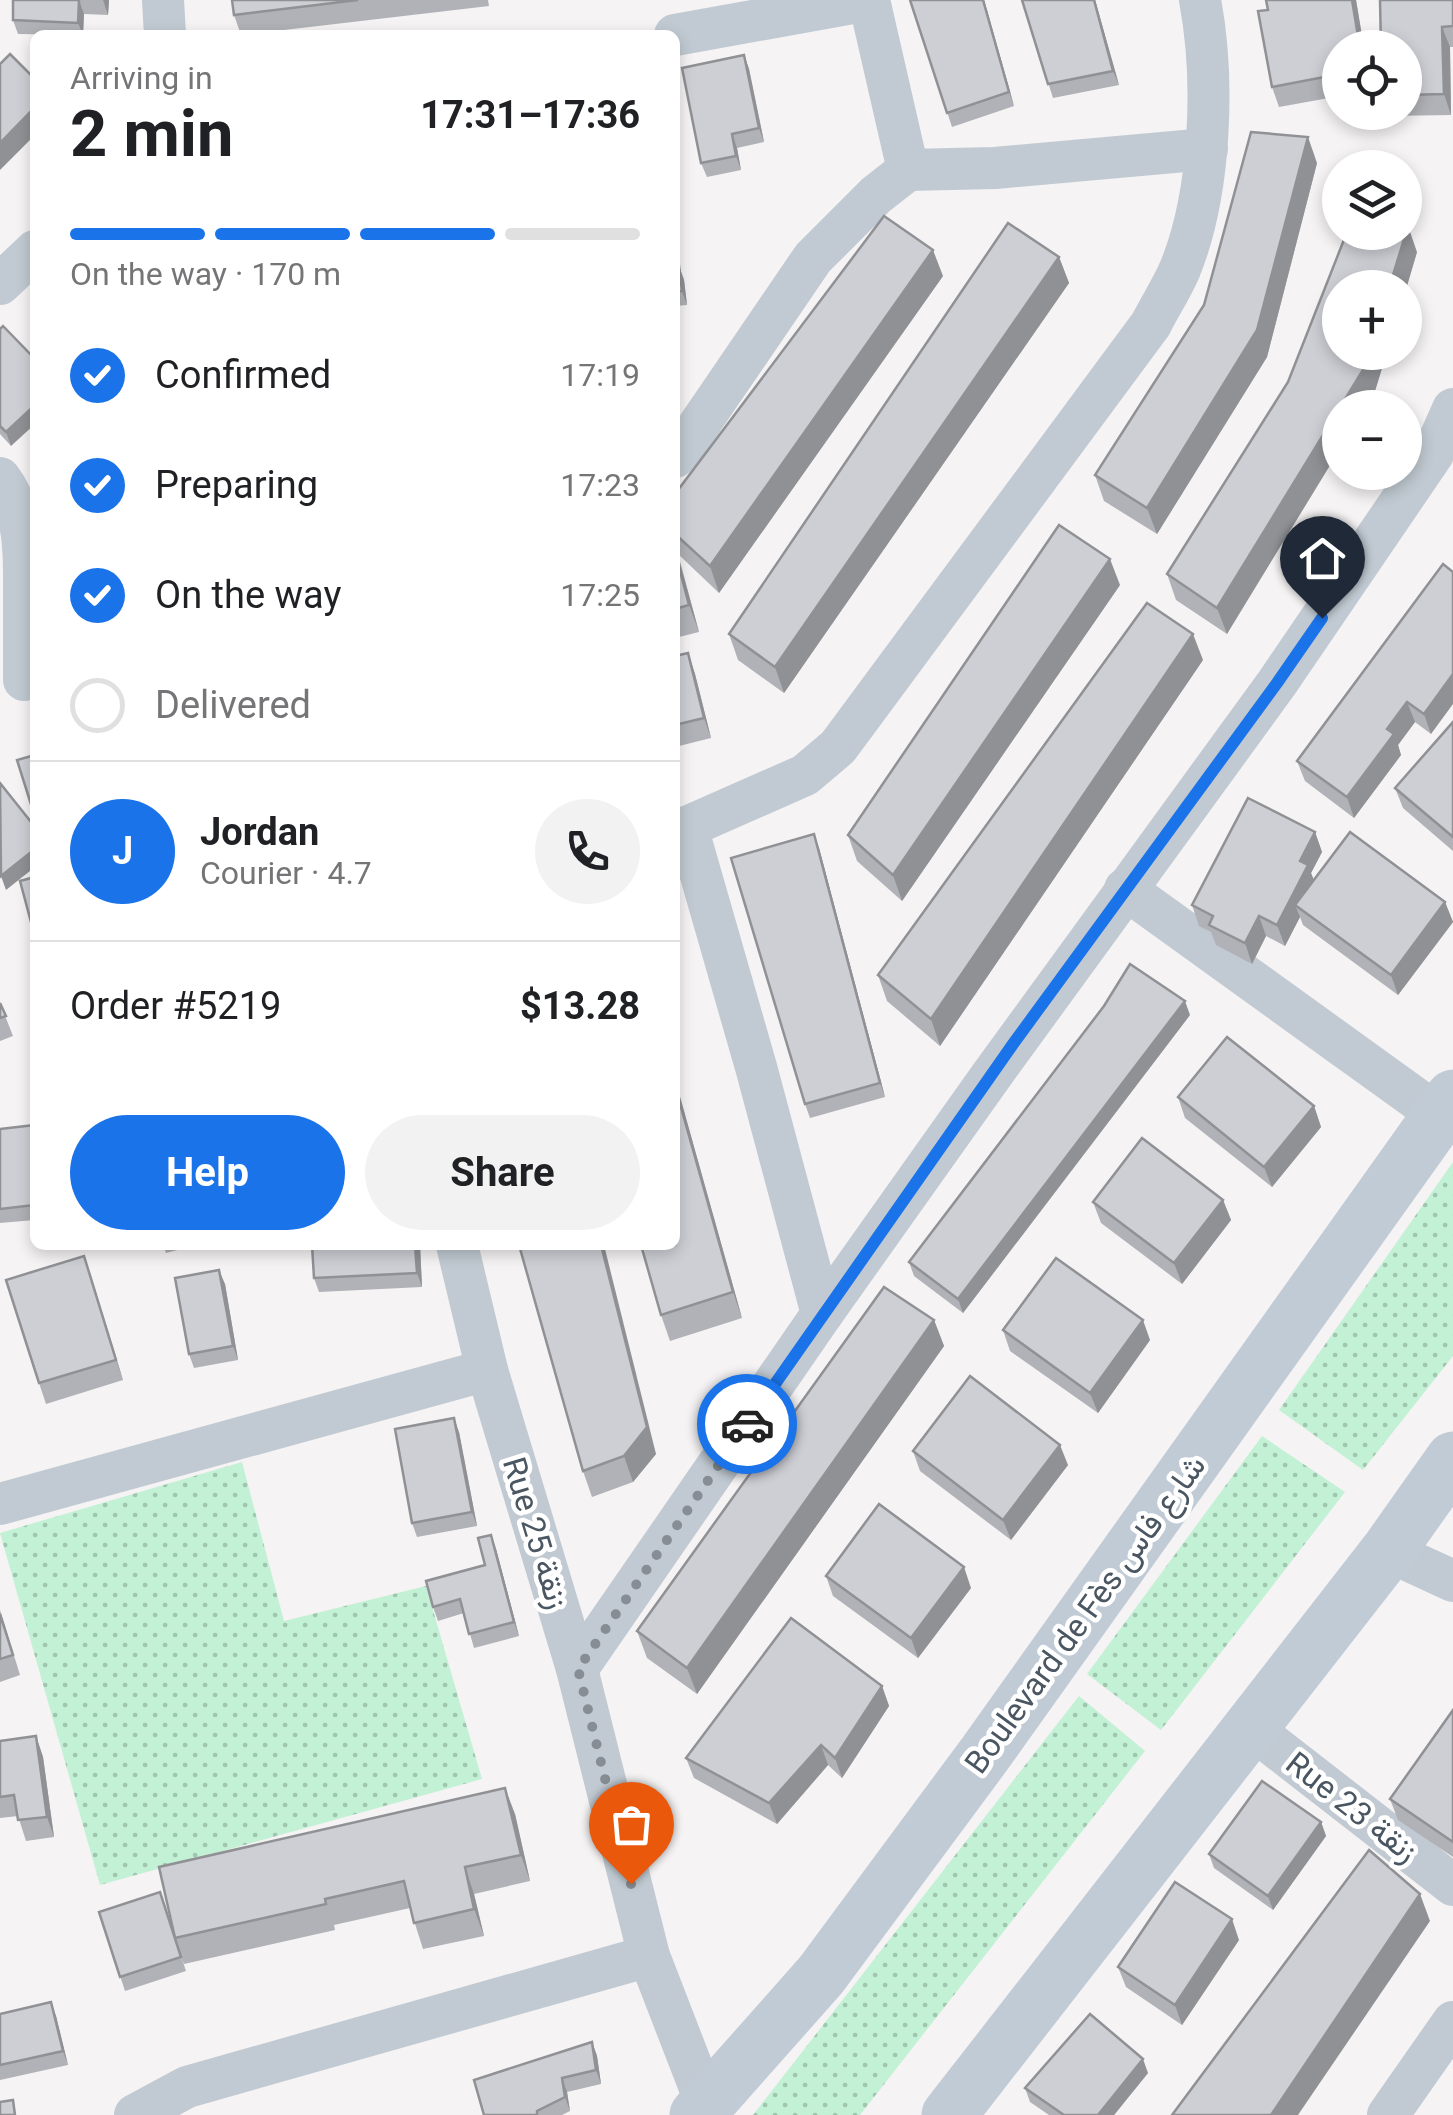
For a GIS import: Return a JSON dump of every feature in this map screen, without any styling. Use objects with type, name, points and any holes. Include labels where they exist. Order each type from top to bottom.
[{"type":"main road","name":"Boulevard de Fès شارع فاس","points":[[702,2110],[821,1975],[984,1756],[1446,1106]]},
{"type":"main road","points":[[949,2115],[1388,1551],[1453,1459]]},
{"type":"street","points":[[162,0],[164,30]]},
{"type":"street","points":[[680,34],[869,0],[908,170]]},
{"type":"street","points":[[822,1314],[756,1066],[681,828],[805,775],[838,746],[1151,324],[1180,269],[1198,211],[1207,148],[1206,28],[1200,0]]},
{"type":"street","points":[[680,450],[813,258],[876,195],[908,170],[1033,165],[1207,148]]},
{"type":"street","points":[[0,284],[30,256]]},
{"type":"street","points":[[578,1669],[822,1314],[1277,683],[1433,454],[1453,409]]},
{"type":"street","points":[[0,478],[19,516],[24,543],[24,680]]},
{"type":"street","points":[[1125,889],[1446,1106]]},
{"type":"street","name":"Rue 25 زنقة","points":[[458,1250],[487,1370],[578,1669],[649,1956],[702,2110]]},
{"type":"street","points":[[0,1504],[487,1370]]},
{"type":"street","points":[[1388,1551],[1453,1581]]},
{"type":"street","name":"Rue 23 زنقة","points":[[1251,1728],[1453,1885]]},
{"type":"street","points":[[135,2115],[187,2087],[649,1956]]},
{"type":"street","points":[[1388,2115],[1453,2022]]},
{"type":"green space","points":[[1453,1162],[1453,1356],[1363,1470],[1279,1410]]},
{"type":"green space","points":[[1262,1436],[1345,1492],[1161,1730],[1087,1674]]},
{"type":"green space","points":[[242,1462],[284,1621],[426,1586],[482,1779],[100,1885],[0,1533]]},
{"type":"green space","points":[[1079,1696],[1145,1751],[860,2115],[753,2115]]},
{"type":"building","points":[[13,0],[79,0],[78,23],[13,20]]},
{"type":"building","points":[[232,0],[358,0],[234,15]]},
{"type":"building","points":[[910,0],[983,0],[1009,92],[947,113]]},
{"type":"building","points":[[1022,0],[1094,0],[1113,71],[1048,84]]},
{"type":"building","points":[[1266,0],[1352,0],[1357,30],[1322,30],[1322,77],[1272,87],[1258,11],[1268,10]]},
{"type":"building","points":[[1380,0],[1453,0],[1453,26],[1442,27],[1444,94],[1422,95],[1422,30],[1381,30]]},
{"type":"building","points":[[10,54],[30,74],[30,112],[0,143],[0,64]]},
{"type":"building","points":[[744,55],[759,128],[732,134],[736,156],[701,163],[682,68]]},
{"type":"building","points":[[1251,132],[1308,137],[1257,330],[1147,508],[1095,475],[1204,305]]},
{"type":"building","points":[[884,216],[933,250],[710,566],[680,539],[680,487]]},
{"type":"building","points":[[1008,223],[1059,257],[775,667],[729,634]]},
{"type":"building","points":[[1340,250],[1401,250],[1395,270],[1332,270]]},
{"type":"building","points":[[1322,296],[1322,370],[1363,370],[1351,390],[1322,390],[1322,437],[1217,608],[1167,574],[1288,382]]},
{"type":"building","points":[[3,326],[30,354],[30,410],[6,432],[0,426]]},
{"type":"building","points":[[1059,525],[1110,559],[893,875],[848,835]]},
{"type":"building","points":[[1443,564],[1453,572],[1453,674],[1424,714],[1407,702],[1387,729],[1394,734],[1347,797],[1297,761]]},
{"type":"building","points":[[680,571],[689,605],[680,608]]},
{"type":"building","points":[[1147,603],[1193,634],[931,1019],[878,975]]},
{"type":"building","points":[[688,653],[704,718],[680,724],[680,655]]},
{"type":"building","points":[[1453,722],[1453,837],[1395,788]]},
{"type":"building","points":[[30,756],[30,801],[17,760]]},
{"type":"building","points":[[0,783],[30,821],[30,853],[1,876]]},
{"type":"building","points":[[1248,798],[1315,832],[1300,861],[1308,865],[1277,925],[1259,916],[1245,943],[1209,925],[1213,916],[1192,905]]},
{"type":"building","points":[[1350,832],[1445,902],[1391,975],[1295,905]]},
{"type":"building","points":[[814,834],[880,1083],[805,1104],[731,858]]},
{"type":"building","points":[[30,878],[30,918],[20,881]]},
{"type":"building","points":[[1130,964],[1185,1001],[958,1299],[909,1262],[1104,1006]]},
{"type":"building","points":[[1227,1037],[1314,1106],[1264,1167],[1178,1097]]},
{"type":"building","points":[[680,1104],[733,1292],[661,1315],[642,1250],[680,1250]]},
{"type":"building","points":[[30,1126],[30,1206],[0,1209],[0,1129]]},
{"type":"building","points":[[1142,1138],[1223,1200],[1174,1263],[1093,1202]]},
{"type":"building","points":[[312,1250],[415,1250],[417,1273],[314,1278]]},
{"type":"building","points":[[520,1250],[602,1250],[647,1427],[624,1456],[583,1471]]},
{"type":"building","points":[[84,1256],[116,1360],[39,1383],[6,1280]]},
{"type":"building","points":[[1056,1258],[1143,1320],[1090,1393],[1003,1330]]},
{"type":"building","points":[[219,1270],[233,1346],[189,1354],[175,1278]]},
{"type":"building","points":[[884,1287],[934,1320],[687,1668],[637,1631]]},
{"type":"building","points":[[970,1376],[1060,1445],[1003,1520],[913,1451]]},
{"type":"building","points":[[454,1418],[472,1512],[412,1523],[395,1429]]},
{"type":"building","points":[[879,1504],[964,1567],[911,1638],[826,1576]]},
{"type":"building","points":[[491,1535],[514,1622],[469,1634],[460,1599],[433,1607],[426,1581],[485,1565],[478,1538]]},
{"type":"building","points":[[0,1614],[13,1655],[0,1659]]},
{"type":"building","points":[[791,1618],[882,1686],[835,1758],[821,1745],[769,1803],[686,1758]]},
{"type":"building","points":[[1453,1710],[1453,1842],[1390,1799]]},
{"type":"building","points":[[36,1736],[47,1817],[18,1820],[14,1795],[0,1797],[0,1741]]},
{"type":"building","points":[[1262,1781],[1321,1822],[1268,1896],[1209,1854]]},
{"type":"building","points":[[505,1788],[521,1855],[465,1867],[474,1909],[414,1923],[404,1881],[325,1899],[326,1904],[175,1938],[159,1867]]},
{"type":"building","points":[[1369,1850],[1420,1894],[1271,2115],[1172,2115]]},
{"type":"building","points":[[1175,1882],[1232,1919],[1175,2005],[1118,1967]]},
{"type":"building","points":[[160,1892],[181,1957],[120,1977],[99,1912]]},
{"type":"building","points":[[51,2002],[63,2051],[0,2065],[0,2014]]},
{"type":"building","points":[[1090,2014],[1143,2059],[1098,2115],[1064,2115],[1025,2088]]},
{"type":"building","points":[[592,2042],[596,2070],[562,2078],[565,2097],[537,2111],[537,2115],[484,2115],[474,2080]]},
{"type":"building","points":[[13,2100],[15,2115],[0,2115],[0,2102]]},
{"type":"way so far","points":[[631,1884],[578,1669],[747,1424]]},
{"type":"route","points":[[747,1424],[1013,1044],[1322,618]]}]
